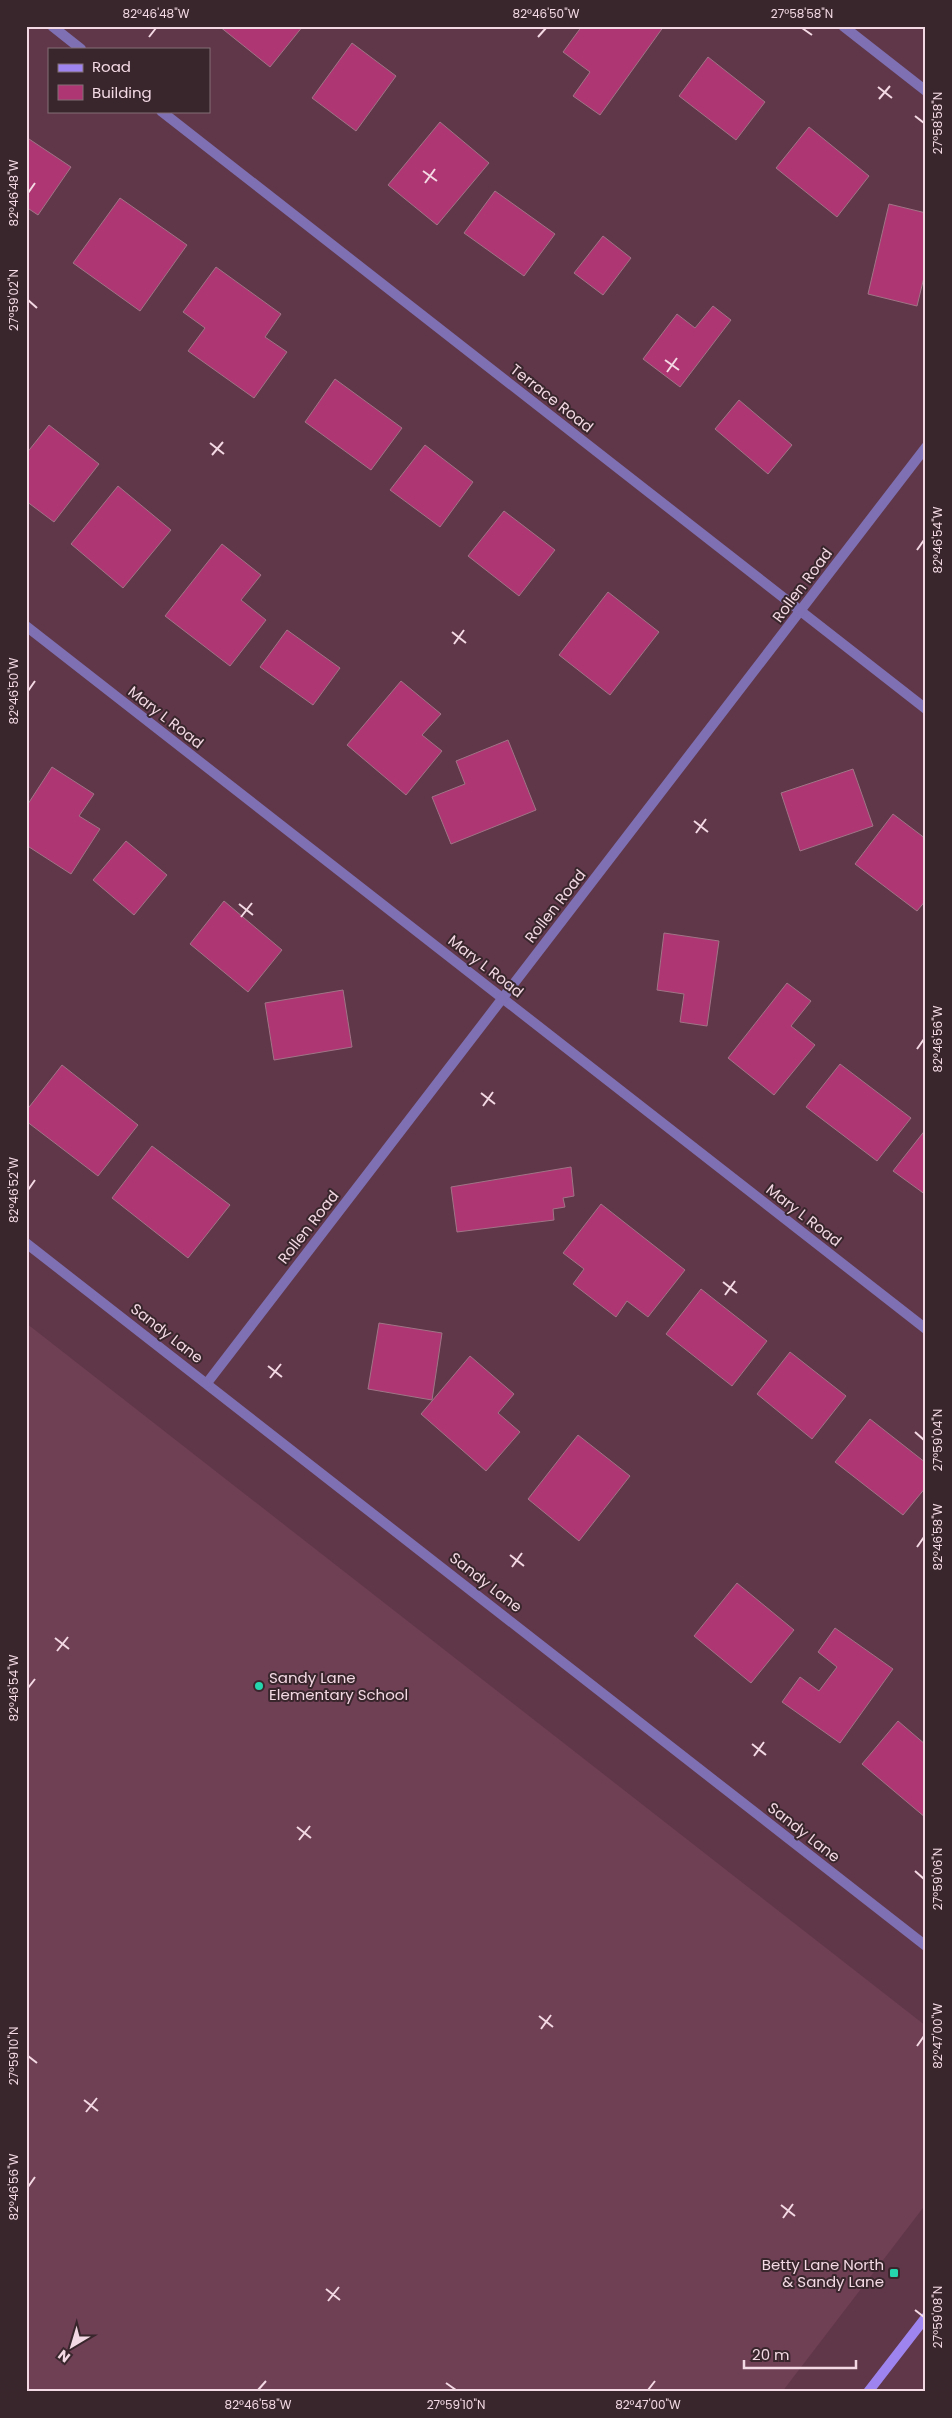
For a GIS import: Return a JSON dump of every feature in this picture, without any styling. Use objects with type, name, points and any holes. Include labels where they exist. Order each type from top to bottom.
[{"type":"street","points":[[52,26],[80,48]]},
{"type":"street","points":[[843,26],[926,91]]},
{"type":"street","name":"Terrace Road","points":[[162,112],[926,709]]},
{"type":"street","name":"Rollen Road","points":[[207,1383],[926,447]]},
{"type":"street","name":"Mary L Road","points":[[26,626],[926,1330]]},
{"type":"street","name":"Sandy Lane","points":[[26,1243],[926,1946]]},
{"type":"street","points":[[868,2392],[926,2317]]},
{"type":"shaded area","name":"Sandy Lane Elementary School","points":[[26,1323],[926,2026],[926,2204],[782,2392],[26,2392]]},
{"type":"building","points":[[219,26],[303,26],[270,67]]},
{"type":"building","points":[[582,26],[664,26],[600,115],[573,96],[590,72],[563,52]]},
{"type":"building","points":[[352,43],[396,76],[356,131],[312,98]]},
{"type":"building","points":[[708,57],[765,102],[736,140],[679,96]]},
{"type":"building","points":[[440,122],[489,163],[437,225],[388,185]]},
{"type":"building","points":[[809,127],[869,176],[837,217],[776,168]]},
{"type":"building","points":[[26,137],[71,167],[38,215],[26,207]]},
{"type":"building","points":[[495,191],[555,234],[524,276],[464,233]]},
{"type":"building","points":[[120,198],[187,245],[140,311],[73,263]]},
{"type":"building","points":[[889,204],[926,213],[926,269],[917,306],[868,294]]},
{"type":"building","points":[[603,236],[631,258],[603,295],[574,273]]},
{"type":"building","points":[[216,267],[281,314],[265,337],[287,352],[254,398],[188,351],[205,328],[183,312]]},
{"type":"building","points":[[713,306],[731,320],[680,387],[643,359],[677,314],[695,328]]},
{"type":"building","points":[[335,379],[402,428],[371,470],[305,422]]},
{"type":"building","points":[[739,400],[792,445],[768,474],[715,429]]},
{"type":"building","points":[[49,425],[99,464],[54,522],[26,501],[26,454]]},
{"type":"building","points":[[425,445],[473,482],[440,527],[390,490]]},
{"type":"building","points":[[118,486],[171,530],[123,588],[71,544]]},
{"type":"building","points":[[504,511],[555,550],[519,596],[468,556]]},
{"type":"building","points":[[222,544],[261,575],[241,600],[266,620],[230,666],[165,616]]},
{"type":"building","points":[[608,592],[659,632],[610,695],[559,655]]},
{"type":"building","points":[[287,630],[340,668],[313,705],[260,667]]},
{"type":"building","points":[[401,681],[441,714],[422,735],[442,751],[406,795],[347,745]]},
{"type":"building","points":[[508,740],[536,810],[451,844],[432,797],[465,784],[456,761]]},
{"type":"building","points":[[52,767],[94,794],[79,816],[100,829],[71,874],[26,845],[26,807]]},
{"type":"building","points":[[853,769],[873,826],[800,851],[781,793]]},
{"type":"building","points":[[893,814],[926,839],[926,900],[917,911],[855,864]]},
{"type":"building","points":[[126,841],[167,875],[134,915],[93,880]]},
{"type":"building","points":[[224,901],[282,950],[248,992],[190,944]]},
{"type":"building","points":[[664,933],[719,941],[707,1026],[680,1022],[684,994],[657,990]]},
{"type":"building","points":[[787,983],[811,1001],[791,1026],[815,1045],[774,1095],[728,1058]]},
{"type":"building","points":[[343,990],[352,1047],[274,1060],[265,1003]]},
{"type":"building","points":[[840,1064],[911,1118],[877,1161],[806,1107]]},
{"type":"building","points":[[62,1065],[138,1125],[98,1176],[26,1121],[26,1111]]},
{"type":"building","points":[[926,1129],[926,1195],[893,1171]]},
{"type":"building","points":[[152,1146],[230,1205],[188,1258],[112,1198]]},
{"type":"building","points":[[571,1167],[574,1196],[563,1198],[565,1207],[553,1209],[554,1220],[457,1232],[451,1187]]},
{"type":"building","points":[[601,1204],[685,1270],[648,1317],[627,1301],[616,1317],[573,1284],[584,1269],[563,1253]]},
{"type":"building","points":[[701,1289],[767,1341],[732,1386],[666,1334]]},
{"type":"building","points":[[379,1323],[442,1333],[432,1400],[368,1389]]},
{"type":"building","points":[[790,1352],[846,1396],[812,1439],[757,1394]]},
{"type":"building","points":[[470,1356],[514,1394],[498,1413],[520,1432],[486,1471],[421,1414]]},
{"type":"building","points":[[870,1419],[926,1463],[926,1487],[903,1515],[835,1462]]},
{"type":"building","points":[[578,1435],[630,1476],[579,1541],[528,1499]]},
{"type":"building","points":[[737,1583],[794,1630],[751,1683],[694,1636]]},
{"type":"building","points":[[835,1628],[893,1669],[840,1743],[782,1702],[800,1677],[819,1691],[837,1667],[818,1652]]},
{"type":"building","points":[[898,1721],[926,1745],[926,1818],[862,1764]]},
{"type":"place","name":"Sandy Lane Elementary School","points":[[259,1686]]},
{"type":"place","name":"Betty Lane North & Sandy Lane","points":[[894,2273]]}]
